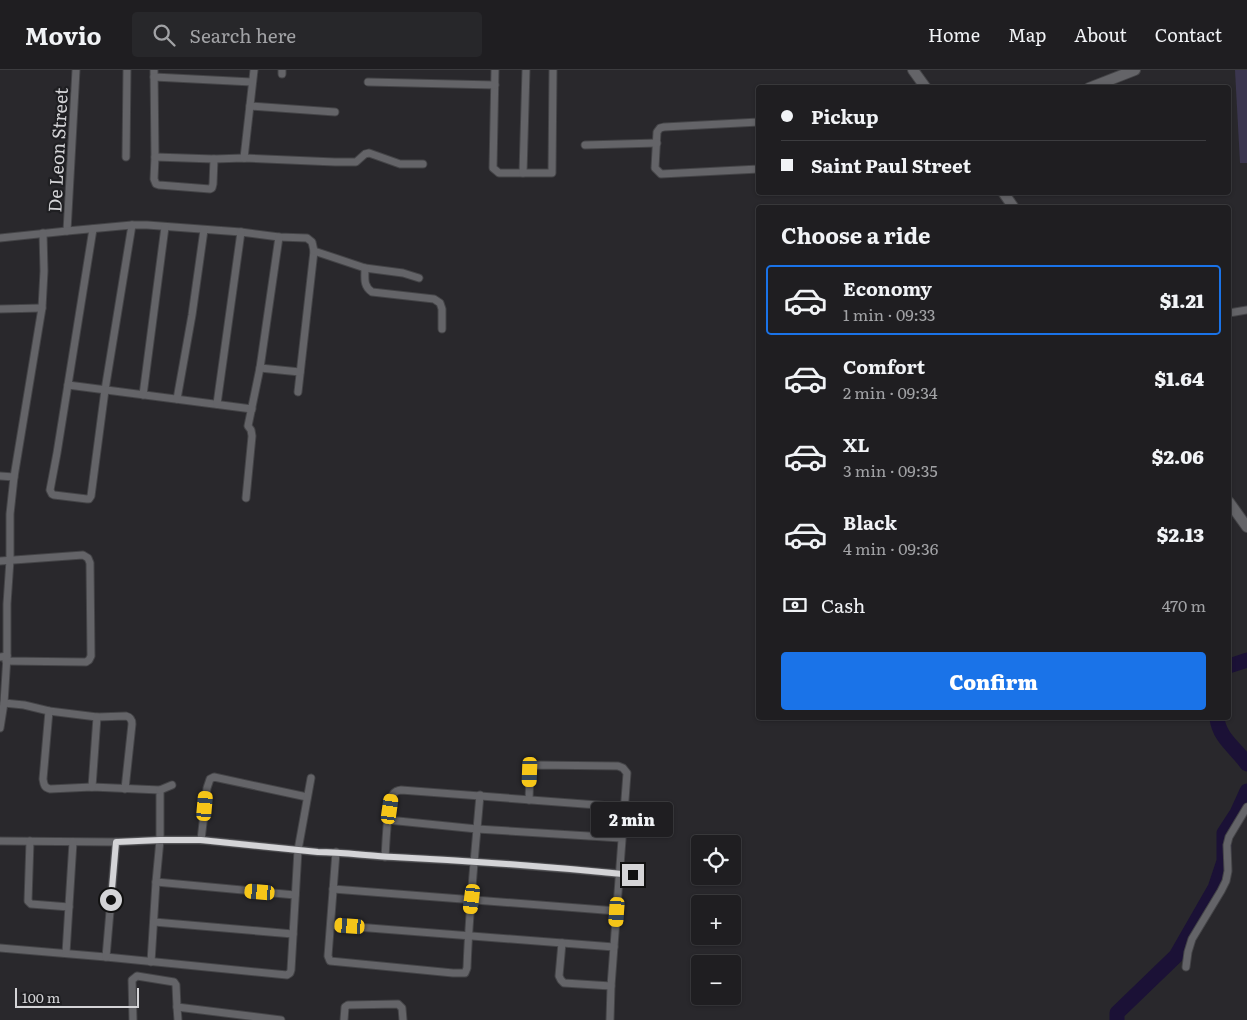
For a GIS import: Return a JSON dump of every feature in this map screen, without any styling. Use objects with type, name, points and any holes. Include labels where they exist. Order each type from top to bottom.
[{"type":"main road","points":[[913,70],[924,85]]},
{"type":"main road","points":[[1096,85],[1134,70]]},
{"type":"main road","points":[[1231,505],[1247,527]]},
{"type":"street","name":"De Leon Street","points":[[67,231],[76,70]]},
{"type":"street","points":[[126,157],[127,70]]},
{"type":"street","points":[[244,158],[254,70]]},
{"type":"street","points":[[494,70],[493,168],[499,173],[552,172],[554,70]]},
{"type":"street","points":[[523,173],[526,70]]},
{"type":"street","points":[[214,159],[213,184],[210,189],[156,184],[154,179],[156,157],[154,74],[252,82]]},
{"type":"street","points":[[368,82],[495,85]]},
{"type":"street","points":[[250,106],[335,112]]},
{"type":"street","points":[[756,122],[660,128],[657,132],[655,168],[660,174],[756,168]]},
{"type":"street","points":[[584,145],[657,143]]},
{"type":"street","points":[[156,157],[353,162],[369,153],[400,164],[423,164]]},
{"type":"street","points":[[93,229],[50,490],[54,495],[87,499],[91,496],[105,390],[132,225]]},
{"type":"street","points":[[0,238],[132,225],[307,238],[314,244],[314,251],[298,392]]},
{"type":"street","points":[[143,395],[166,227]]},
{"type":"street","points":[[177,399],[192,315],[204,230]]},
{"type":"street","points":[[217,404],[242,232]]},
{"type":"street","points":[[0,728],[4,703],[3,605],[10,560],[10,514],[14,477],[42,308],[43,234]]},
{"type":"street","points":[[246,498],[252,436],[248,426],[260,368],[279,237]]},
{"type":"street","points":[[314,251],[365,268],[403,273],[419,278]]},
{"type":"street","points":[[365,268],[365,284],[367,289],[372,292],[434,299],[440,303],[442,309],[442,329]]},
{"type":"street","points":[[0,309],[42,308]]},
{"type":"street","points":[[1231,313],[1247,310]]},
{"type":"street","points":[[260,368],[300,372]]},
{"type":"street","points":[[68,385],[252,409]]},
{"type":"street","points":[[0,476],[14,477]]},
{"type":"street","points":[[0,561],[83,555],[88,558],[90,564],[91,656],[89,660],[86,662],[4,658]]},
{"type":"street","points":[[4,703],[97,717],[129,717],[132,721],[126,789]]},
{"type":"street","points":[[49,711],[43,779],[46,788],[50,790],[92,788],[160,790],[172,785]]},
{"type":"street","points":[[92,788],[97,717]]},
{"type":"street","points":[[529,800],[530,772],[534,765],[618,766],[624,768],[627,772],[610,1020]]},
{"type":"street","points":[[201,840],[206,788],[210,779],[214,777],[307,797]]},
{"type":"street","points":[[0,948],[290,974],[298,850],[310,778]]},
{"type":"street","points":[[150,962],[160,840],[160,790]]},
{"type":"street","points":[[385,857],[391,798],[396,791],[624,807]]},
{"type":"street","points":[[336,852],[328,956],[330,961],[463,973],[466,971],[480,796]]},
{"type":"street","points":[[1186,967],[1192,939],[1226,881],[1229,837],[1247,807]]},
{"type":"street","points":[[388,820],[477,829],[622,838]]},
{"type":"street","points":[[0,841],[116,842],[201,840],[318,852],[474,861],[633,875]]},
{"type":"street","points":[[30,842],[28,901],[31,904],[69,907]]},
{"type":"street","points":[[66,953],[73,842]]},
{"type":"street","points":[[106,957],[116,842]]},
{"type":"street","points":[[156,882],[295,895]]},
{"type":"street","points":[[333,889],[617,912]]},
{"type":"street","points":[[154,922],[293,934]]},
{"type":"street","points":[[330,925],[614,947]]},
{"type":"street","points":[[562,943],[560,980],[564,983],[611,986]]},
{"type":"street","points":[[133,1020],[132,980],[135,977],[174,982],[176,985],[178,1020]]},
{"type":"street","points":[[344,1020],[344,1007],[348,1005],[398,1004],[402,1008],[402,1020]]},
{"type":"street","points":[[177,1007],[229,1017],[281,1020]]},
{"type":"shaded area","points":[[1235,70],[1247,70],[1247,163],[1240,163]]},
{"type":"waterway","points":[[1231,665],[1247,660]]},
{"type":"waterway","points":[[1217,720],[1224,737],[1247,764]]},
{"type":"waterway","points":[[1117,1020],[1117,1013],[1176,956],[1215,888],[1224,861],[1224,833],[1237,813],[1247,791]]},
{"type":"route","points":[[111,900],[116,842],[201,840],[318,852],[474,861],[633,875]]}]
